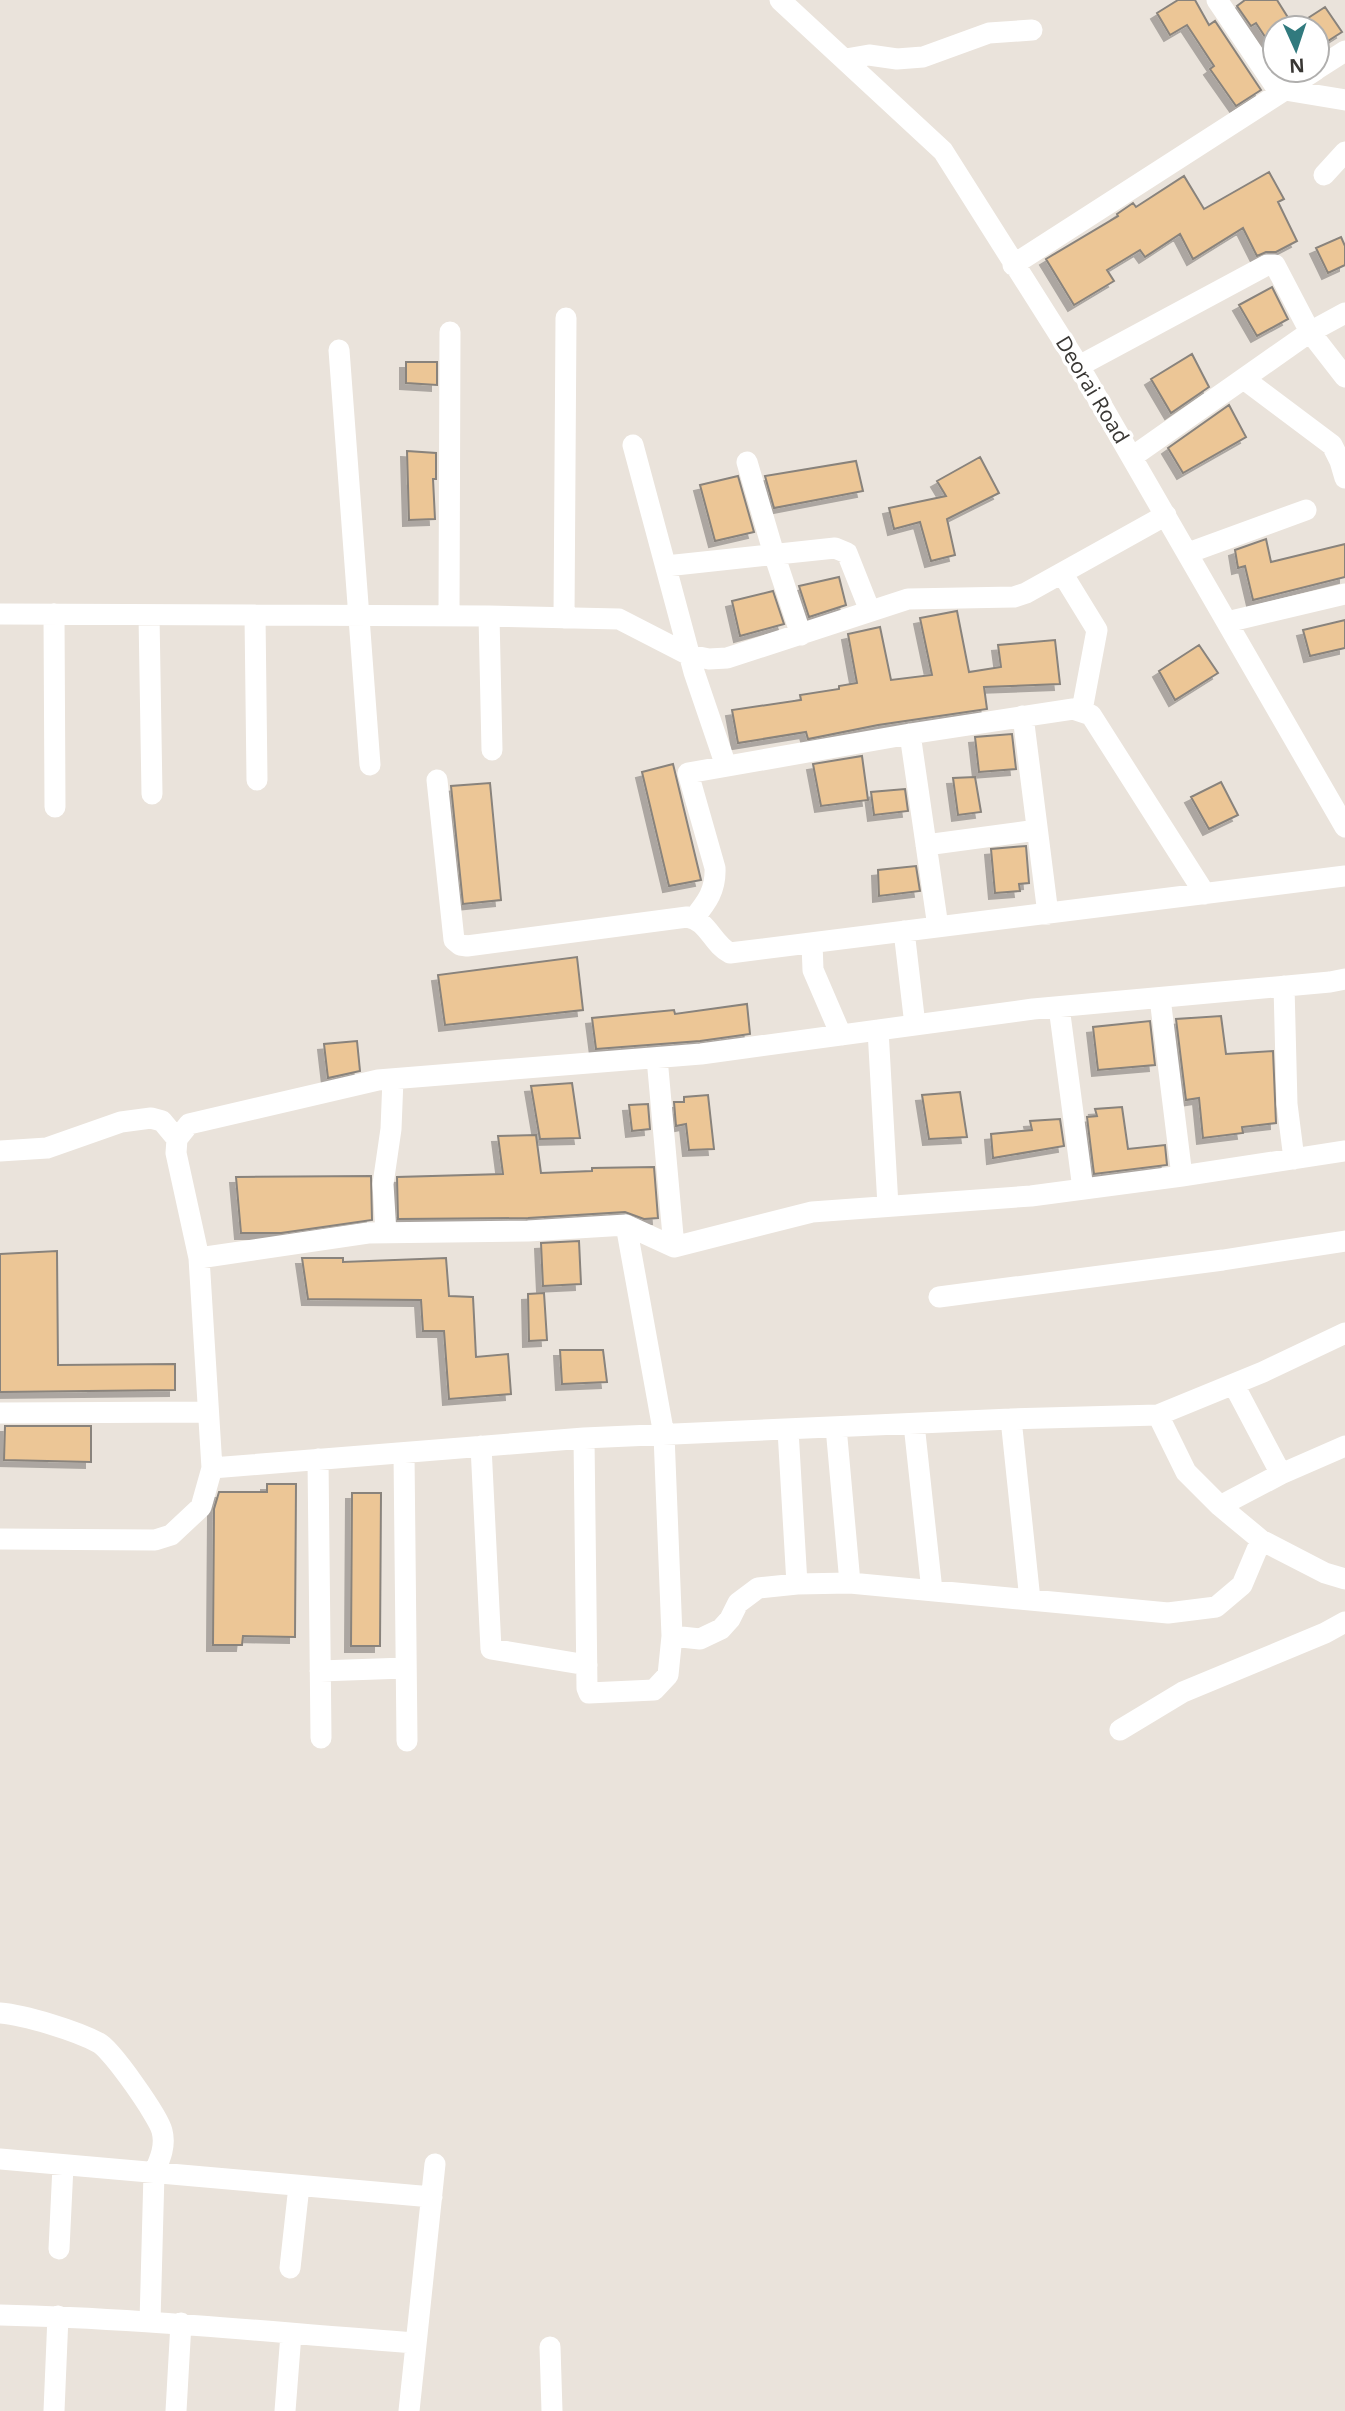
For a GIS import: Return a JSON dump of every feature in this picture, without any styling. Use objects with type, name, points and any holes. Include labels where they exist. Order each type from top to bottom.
[{"type":"street","name":"Deorai Road","points":[[780,0],[943,151],[1079,366],[1345,827]]},
{"type":"street","points":[[1216,0],[1282,92],[1345,100]]},
{"type":"street","points":[[846,59],[869,55],[897,59],[923,57],[989,33],[1032,30]]},
{"type":"street","points":[[1013,264],[1295,84]]},
{"type":"street","points":[[1324,175],[1345,152]]},
{"type":"street","points":[[1079,366],[1267,265],[1275,265],[1310,332],[1345,377]]},
{"type":"street","points":[[1132,457],[1310,332],[1345,313]]},
{"type":"street","points":[[564,618],[566,318]]},
{"type":"street","points":[[449,616],[450,332]]},
{"type":"street","points":[[339,350],[370,765]]},
{"type":"street","points":[[1244,379],[1332,445],[1345,478]]},
{"type":"street","points":[[634,445],[689,655],[726,766]]},
{"type":"street","points":[[747,462],[801,635]]},
{"type":"street","points":[[1188,553],[1306,510]]},
{"type":"street","points":[[0,614],[619,619],[689,655],[709,659],[727,658],[908,599],[1014,597],[1166,515]]},
{"type":"street","points":[[666,566],[842,549],[847,554],[870,611]]},
{"type":"street","points":[[1062,573],[1097,630],[1082,710]]},
{"type":"street","points":[[1227,622],[1345,594]]},
{"type":"street","points":[[54,614],[55,807]]},
{"type":"street","points":[[149,615],[152,794]]},
{"type":"street","points":[[255,615],[257,780]]},
{"type":"street","points":[[489,616],[492,750]]},
{"type":"street","points":[[694,918],[708,901],[716,881],[715,868],[688,773],[1061,710],[1082,710],[1091,715],[1205,894]]},
{"type":"street","points":[[1023,716],[1048,914]]},
{"type":"street","points":[[911,734],[938,927]]},
{"type":"street","points":[[436,780],[454,940],[467,946],[687,917],[701,922],[723,950],[730,953],[1345,876]]},
{"type":"street","points":[[926,845],[1037,830]]},
{"type":"street","points":[[904,932],[915,1025]]},
{"type":"street","points":[[812,943],[813,970],[841,1035]]},
{"type":"street","points":[[0,1539],[155,1540],[177,1530],[201,1507],[212,1468],[199,1258],[176,1153],[177,1139],[189,1124],[378,1080],[657,1058],[1059,1007],[1345,979]]},
{"type":"street","points":[[1284,986],[1287,1104],[1294,1159]]},
{"type":"street","points":[[1160,998],[1182,1176]]},
{"type":"street","points":[[1059,1007],[1083,1189]]},
{"type":"street","points":[[878,1030],[888,1206]]},
{"type":"street","points":[[657,1058],[674,1247]]},
{"type":"street","points":[[386,1233],[383,1184],[391,1129],[393,1079]]},
{"type":"street","points":[[0,1152],[47,1148],[121,1122],[151,1118],[162,1121],[177,1139]]},
{"type":"street","points":[[199,1258],[368,1233],[528,1231],[626,1225],[674,1247],[812,1212],[1031,1196],[1345,1151]]},
{"type":"street","points":[[584,1438],[587,1688],[589,1693],[654,1690],[668,1675],[672,1636],[664,1435],[626,1225]]},
{"type":"street","points":[[939,1297],[1223,1260],[1345,1241]]},
{"type":"street","points":[[212,1468],[584,1438],[1158,1415],[1234,1385],[1345,1333]]},
{"type":"street","points":[[1234,1385],[1281,1474]]},
{"type":"street","points":[[0,1413],[208,1412]]},
{"type":"street","points":[[1158,1415],[1186,1472],[1220,1506],[1262,1540],[1325,1573],[1345,1579]]},
{"type":"street","points":[[1011,1419],[1030,1600]]},
{"type":"street","points":[[914,1424],[932,1591]]},
{"type":"street","points":[[836,1427],[850,1583]]},
{"type":"street","points":[[788,1430],[797,1584]]},
{"type":"street","points":[[481,1446],[491,1649],[587,1665]]},
{"type":"street","points":[[1220,1506],[1281,1474],[1345,1446]]},
{"type":"street","points":[[404,1452],[407,1741]]},
{"type":"street","points":[[318,1460],[321,1738]]},
{"type":"street","points":[[672,1636],[700,1639],[721,1629],[738,1603],[758,1588],[797,1584],[850,1583],[1168,1613],[1216,1607],[1242,1585],[1262,1540]]},
{"type":"street","points":[[1120,1730],[1183,1692],[1325,1633],[1345,1622]]},
{"type":"street","points":[[320,1671],[405,1668]]},
{"type":"street","points":[[0,2012],[57,2027],[101,2043],[127,2072],[162,2130],[163,2152],[154,2172],[150,2322]]},
{"type":"street","points":[[0,2159],[432,2197]]},
{"type":"street","points":[[409,2411],[435,2164]]},
{"type":"street","points":[[59,2249],[64,2166]]},
{"type":"street","points":[[290,2268],[299,2186]]},
{"type":"street","points":[[0,2315],[181,2323],[416,2343]]},
{"type":"street","points":[[54,2411],[58,2316]]},
{"type":"street","points":[[176,2411],[181,2323]]},
{"type":"street","points":[[285,2411],[291,2334]]},
{"type":"street","points":[[550,2347],[552,2411]]},
{"type":"building","points":[[1178,0],[1195,0],[1209,25],[1215,21],[1261,90],[1236,106],[1210,69],[1214,66],[1187,25],[1170,35],[1157,13]]},
{"type":"building","points":[[1245,0],[1277,0],[1286,14],[1261,14],[1261,31],[1256,23],[1251,26],[1237,6]]},
{"type":"building","points":[[1325,7],[1330,14],[1314,14]]},
{"type":"building","points":[[1331,16],[1342,32],[1331,39]]},
{"type":"building","points":[[1269,172],[1284,199],[1278,202],[1297,241],[1276,252],[1257,256],[1243,228],[1193,259],[1180,234],[1145,257],[1140,250],[1107,270],[1114,281],[1074,305],[1046,259],[1118,216],[1117,214],[1133,203],[1136,207],[1184,176],[1204,209]]},
{"type":"building","points":[[1341,237],[1345,246],[1345,265],[1328,273],[1316,248]]},
{"type":"building","points":[[1272,287],[1288,319],[1257,336],[1239,305]]},
{"type":"building","points":[[1192,354],[1209,387],[1171,413],[1151,379]]},
{"type":"building","points":[[406,362],[437,362],[437,385],[406,383]]},
{"type":"building","points":[[1229,405],[1246,437],[1183,473],[1168,448]]},
{"type":"building","points":[[407,451],[436,453],[436,479],[433,479],[435,519],[409,520]]},
{"type":"building","points":[[980,457],[999,493],[947,519],[955,555],[931,561],[920,522],[894,529],[889,508],[946,496],[937,481]]},
{"type":"building","points":[[856,461],[863,491],[774,508],[765,476]]},
{"type":"building","points":[[738,476],[754,532],[715,541],[700,485]]},
{"type":"building","points":[[1266,539],[1271,562],[1345,544],[1345,577],[1253,600],[1245,566],[1238,568],[1235,550]]},
{"type":"building","points":[[839,577],[846,605],[809,617],[799,586]]},
{"type":"building","points":[[773,591],[784,624],[740,636],[732,601]]},
{"type":"building","points":[[957,611],[969,672],[1001,667],[998,645],[1055,640],[1060,684],[984,687],[987,709],[878,725],[808,739],[806,732],[738,743],[732,710],[801,700],[800,695],[839,689],[839,686],[857,683],[848,634],[880,627],[891,680],[932,675],[920,618]]},
{"type":"building","points":[[1345,620],[1345,648],[1310,656],[1303,630]]},
{"type":"building","points":[[1199,645],[1218,673],[1175,700],[1159,671]]},
{"type":"building","points":[[1012,734],[1016,769],[979,772],[975,737]]},
{"type":"building","points":[[862,756],[868,800],[821,806],[813,764]]},
{"type":"building","points":[[673,764],[701,880],[669,886],[642,772]]},
{"type":"building","points":[[975,777],[981,812],[958,815],[953,778]]},
{"type":"building","points":[[1221,782],[1238,815],[1209,829],[1191,797]]},
{"type":"building","points":[[490,783],[501,900],[463,904],[451,786]]},
{"type":"building","points":[[905,789],[908,811],[874,815],[871,792]]},
{"type":"building","points":[[1026,846],[1029,883],[1019,884],[1020,891],[995,893],[991,849]]},
{"type":"building","points":[[916,866],[920,891],[879,896],[878,870]]},
{"type":"building","points":[[577,957],[583,1010],[445,1025],[438,975]]},
{"type":"building","points":[[747,1004],[750,1034],[700,1041],[596,1049],[592,1018],[674,1010],[675,1014]]},
{"type":"building","points":[[1221,1016],[1226,1054],[1273,1051],[1276,1123],[1242,1127],[1243,1133],[1203,1138],[1199,1098],[1186,1100],[1176,1019]]},
{"type":"building","points":[[1150,1021],[1155,1065],[1098,1070],[1093,1027]]},
{"type":"building","points":[[357,1041],[360,1071],[328,1078],[324,1044]]},
{"type":"building","points":[[572,1083],[580,1138],[540,1139],[531,1086]]},
{"type":"building","points":[[960,1092],[967,1137],[929,1139],[922,1095]]},
{"type":"building","points":[[708,1095],[714,1149],[689,1150],[686,1124],[676,1126],[674,1102],[684,1102],[684,1097]]},
{"type":"building","points":[[648,1104],[650,1129],[632,1131],[629,1105]]},
{"type":"building","points":[[1122,1107],[1128,1149],[1165,1145],[1167,1165],[1094,1174],[1087,1117],[1097,1116],[1095,1109]]},
{"type":"building","points":[[1060,1119],[1064,1146],[993,1158],[991,1134],[1032,1130],[1030,1121]]},
{"type":"building","points":[[536,1135],[541,1173],[592,1171],[592,1168],[654,1167],[658,1218],[644,1219],[625,1212],[528,1218],[398,1219],[397,1177],[503,1174],[498,1136]]},
{"type":"building","points":[[371,1176],[372,1220],[281,1233],[241,1233],[236,1177]]},
{"type":"building","points":[[579,1241],[581,1284],[543,1286],[541,1243]]},
{"type":"building","points":[[57,1251],[58,1365],[175,1364],[175,1390],[0,1392],[0,1254]]},
{"type":"building","points":[[302,1258],[343,1258],[343,1262],[446,1258],[449,1296],[473,1297],[476,1357],[508,1354],[511,1394],[449,1399],[444,1331],[423,1331],[421,1300],[308,1299]]},
{"type":"building","points":[[544,1293],[547,1340],[529,1341],[528,1294]]},
{"type":"building","points":[[560,1350],[603,1350],[607,1382],[562,1384]]},
{"type":"building","points":[[5,1426],[91,1426],[91,1462],[4,1460]]},
{"type":"building","points":[[267,1484],[296,1484],[295,1637],[243,1636],[242,1645],[213,1645],[214,1509],[219,1492],[267,1492]]},
{"type":"building","points":[[352,1493],[381,1493],[380,1646],[351,1646]]}]
